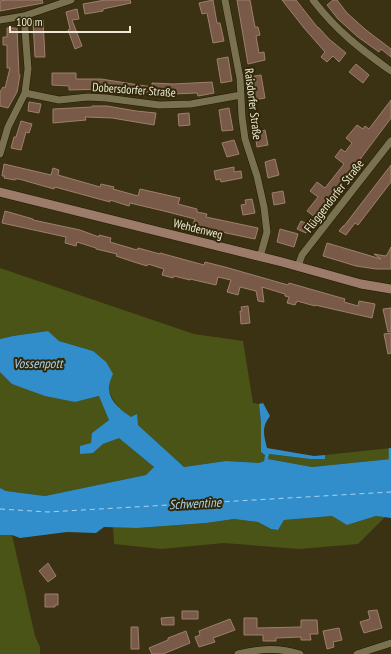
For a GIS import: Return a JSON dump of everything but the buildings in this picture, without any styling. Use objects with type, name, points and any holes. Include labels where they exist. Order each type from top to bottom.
[{"type":"main road","name":"Wehdenweg","points":[[0,192],[298,266],[361,284],[391,289]]},
{"type":"street","points":[[0,20],[24,16],[71,0]]},
{"type":"street","name":"Raisdorfer Straße","points":[[225,0],[240,78],[245,139],[257,176],[264,207],[267,232],[260,257]]},
{"type":"street","points":[[313,0],[338,30],[361,50],[391,71]]},
{"type":"street","points":[[0,154],[8,127],[25,93],[28,69],[24,16]]},
{"type":"street","name":"Dobersdorfer Straße","points":[[25,93],[59,100],[88,97],[159,105],[198,103],[241,95]]},
{"type":"street","name":"Flüggendorfer Straße","points":[[298,266],[302,255],[391,141]]},
{"type":"street","points":[[358,654],[391,642]]},
{"type":"street","points":[[238,654],[256,650],[276,649],[300,654]]},
{"type":"green space","points":[[0,268],[194,334],[243,341],[253,403],[259,404],[261,423],[261,452],[265,455],[264,461],[259,463],[226,461],[184,467],[131,417],[120,410],[112,398],[93,351],[59,341],[48,331],[0,339]]},
{"type":"green space","points":[[0,372],[12,384],[75,402],[100,396],[109,420],[92,433],[93,453],[103,444],[119,437],[154,467],[146,475],[45,496],[6,491],[0,488]]},
{"type":"green space","points":[[391,448],[391,459],[312,467],[268,459],[268,454],[310,459],[325,459],[325,455]]},
{"type":"green space","points":[[332,516],[347,525],[376,516],[385,517],[358,544],[299,549],[224,543],[161,549],[114,544],[113,527],[137,528],[206,523],[234,519],[258,522],[271,529],[278,530],[284,520]]},
{"type":"green space","points":[[0,535],[12,535],[35,636],[40,647],[40,654],[0,654]]},
{"type":"water","points":[[48,331],[59,341],[93,351],[106,362],[113,374],[109,388],[114,402],[120,409],[131,417],[137,414],[138,425],[184,467],[226,461],[259,463],[264,461],[265,455],[261,452],[261,423],[259,404],[263,403],[270,416],[264,428],[267,448],[314,456],[325,455],[325,459],[310,459],[269,454],[268,459],[312,467],[391,459],[391,518],[376,516],[347,525],[332,516],[284,520],[278,530],[271,529],[258,522],[234,519],[206,523],[137,528],[104,527],[96,533],[67,532],[20,538],[12,535],[0,535],[0,488],[6,491],[45,496],[146,475],[154,467],[119,438],[103,444],[93,453],[80,454],[80,446],[91,443],[92,433],[109,420],[99,396],[75,402],[45,396],[12,384],[0,372],[0,339]]},
{"type":"waterway","points":[[390,449],[390,459]]},
{"type":"ferry route","points":[[0,509],[48,512],[391,492]]},
{"type":"water label","name":"Vossenpott","points":[[38,363]]},
{"type":"water label","name":"Schwentine","points":[[195,503]]}]
